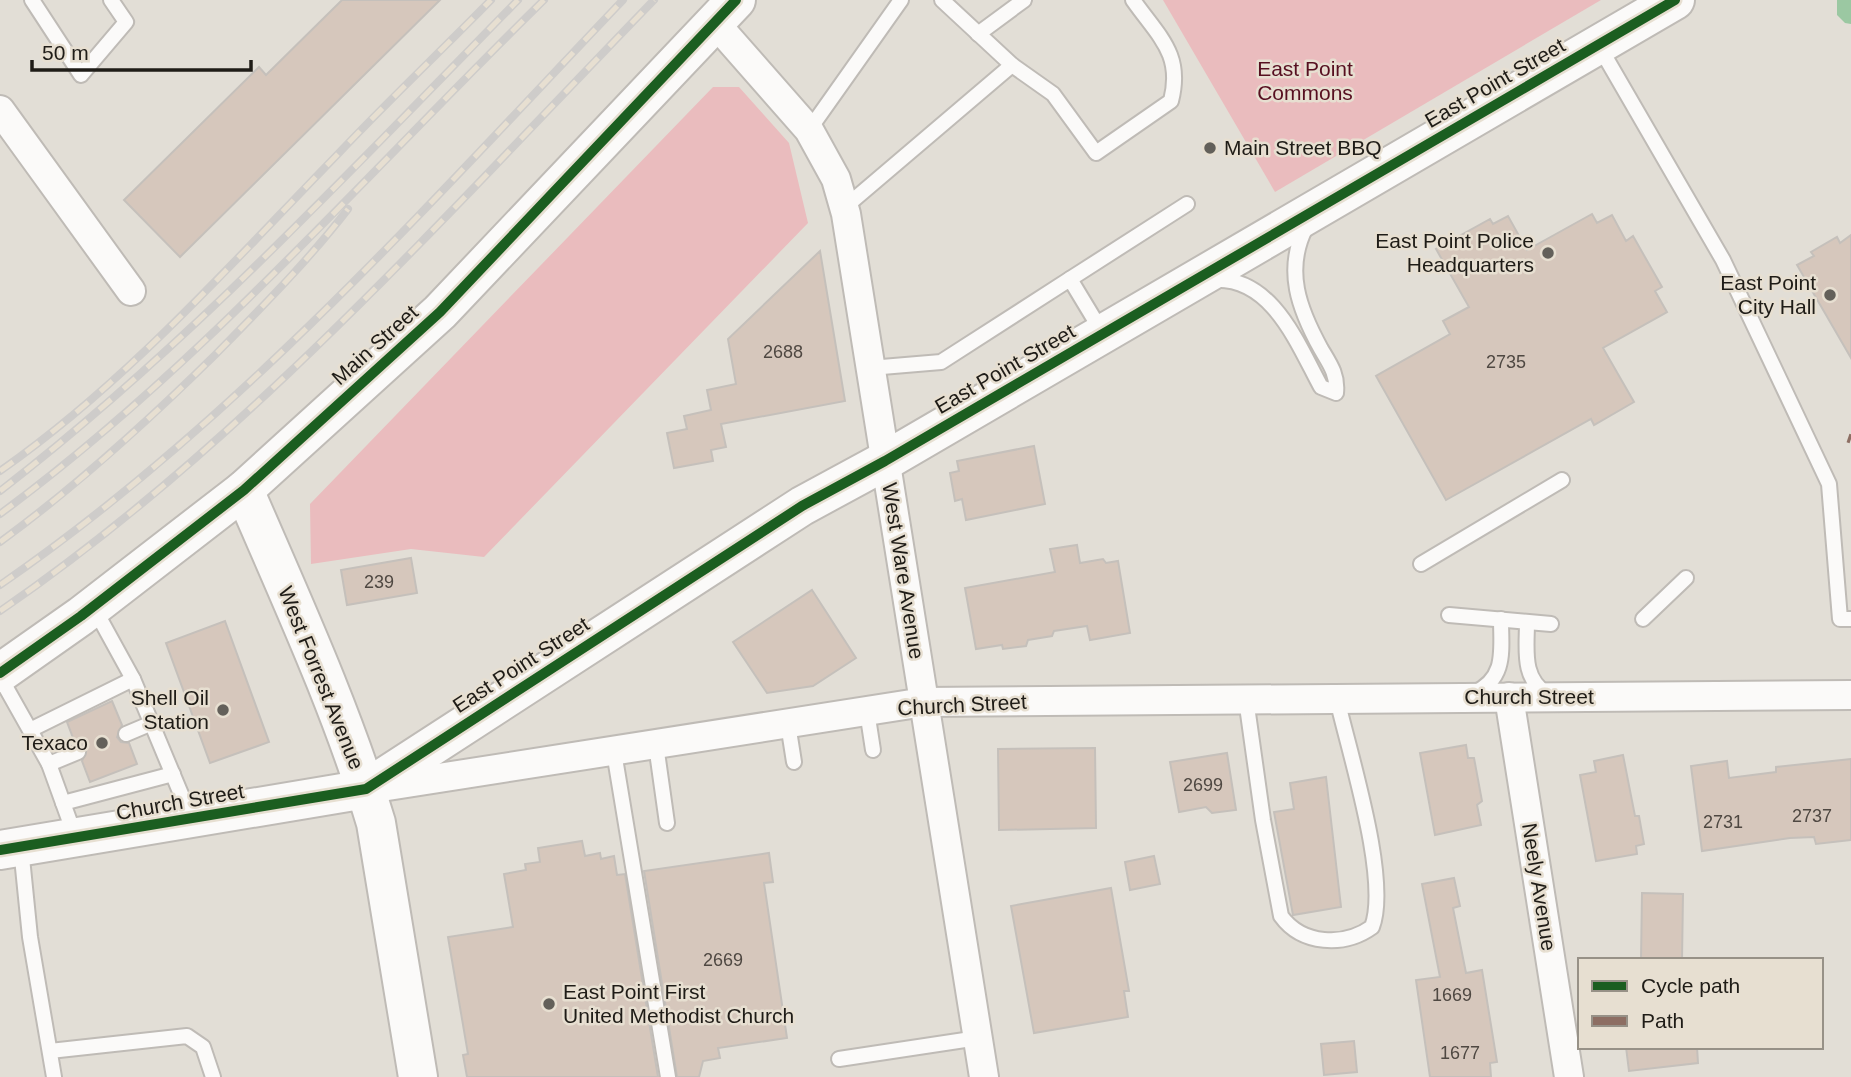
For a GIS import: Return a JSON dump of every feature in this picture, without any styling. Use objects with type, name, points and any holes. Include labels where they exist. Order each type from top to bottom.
[{"type":"main road","name":"East Point Street","points":[[366,789],[802,506],[886,461],[1675,0]]},
{"type":"main road","name":"Main Street","points":[[0,675],[244,490],[440,312],[726,11]]},
{"type":"main road","name":"West Forrest Avenue","points":[[244,490],[307,637],[366,789],[376,824],[418,1077]]},
{"type":"main road","name":"Church Street","points":[[10,849],[366,789]]},
{"type":"street","name":"West Ware Avenue","points":[[726,11],[809,130],[836,179],[844,208],[984,1077]]},
{"type":"street","points":[[0,110],[131,291]]},
{"type":"street","name":"Church Street","points":[[366,789],[924,702],[1851,695]]},
{"type":"street","name":"Neely Avenue","points":[[1509,697],[1569,1077]]},
{"type":"lane","points":[[32,0],[81,75],[126,22],[111,0]]},
{"type":"lane","points":[[809,130],[901,0]]},
{"type":"lane","points":[[942,0],[1012,65],[1053,94],[1096,153],[1171,102],[1176,81],[1172,56],[1133,0]]},
{"type":"lane","points":[[978,34],[1024,0]]},
{"type":"lane","points":[[1598,45],[1723,260],[1829,484],[1840,619],[1851,619]]},
{"type":"lane","points":[[844,208],[1012,65]]},
{"type":"lane","points":[[870,368],[941,362],[1187,204]]},
{"type":"lane","points":[[1191,282],[1218,280],[1244,286],[1268,300],[1285,321],[1321,387],[1336,393],[1338,377],[1301,313],[1293,278],[1298,242],[1315,210]]},
{"type":"lane","points":[[1070,279],[1103,334]]},
{"type":"lane","points":[[1421,564],[1562,480]]},
{"type":"lane","points":[[1643,619],[1686,578]]},
{"type":"lane","points":[[93,607],[134,679],[191,819]]},
{"type":"lane","points":[[1449,615],[1551,624]]},
{"type":"lane","points":[[1462,698],[1494,681],[1502,666],[1501,620]]},
{"type":"lane","points":[[1527,622],[1527,667],[1530,677],[1552,697]]},
{"type":"lane","points":[[0,675],[49,764],[76,839]]},
{"type":"lane","points":[[32,729],[134,679]]},
{"type":"lane","points":[[1246,699],[1263,820],[1281,916],[1301,935],[1342,942],[1361,935],[1372,927],[1378,912],[1377,870],[1337,699]]},
{"type":"lane","points":[[867,711],[873,750]]},
{"type":"lane","points":[[125,734],[152,723]]},
{"type":"lane","points":[[788,724],[794,762]]},
{"type":"lane","points":[[656,745],[667,823]]},
{"type":"lane","points":[[49,764],[78,752]]},
{"type":"lane","points":[[614,752],[668,1077]]},
{"type":"lane","points":[[63,803],[173,774]]},
{"type":"lane","points":[[10,849],[30,937],[54,1077]]},
{"type":"lane","points":[[50,1051],[187,1036],[203,1047],[213,1077]]},
{"type":"lane","points":[[839,1059],[978,1038]]},
{"type":"green space","name":"East Point Commons","points":[[1163,0],[1601,0],[1275,192]]},
{"type":"green space","points":[[713,87],[739,87],[789,143],[808,223],[484,557],[411,549],[311,564],[310,504]]},
{"type":"shaded area","points":[[1837,0],[1851,0],[1851,24],[1845,23],[1837,15]]},
{"type":"building","points":[[342,0],[440,0],[180,257],[124,200],[259,67],[266,75]]},
{"type":"building","points":[[1592,214],[1597,223],[1612,215],[1626,241],[1633,236],[1662,287],[1655,291],[1667,312],[1603,348],[1634,402],[1594,425],[1591,419],[1446,500],[1376,376],[1450,334],[1443,321],[1469,307],[1436,249],[1490,219],[1493,224],[1508,216],[1527,250]]},
{"type":"building","name":"East Point City Hall","points":[[1851,235],[1851,358],[1797,265],[1814,256],[1811,252],[1837,237],[1840,243]]},
{"type":"building","points":[[820,251],[845,401],[721,424],[726,447],[711,450],[713,461],[674,468],[667,433],[687,429],[684,416],[711,410],[707,390],[736,384],[728,339]]},
{"type":"building","points":[[1034,446],[1045,504],[966,520],[962,499],[955,501],[950,473],[959,471],[957,461]]},
{"type":"building","points":[[1077,545],[1080,563],[1103,559],[1106,563],[1118,561],[1130,633],[1090,640],[1087,626],[1054,631],[1052,636],[1028,640],[1026,646],[1003,649],[1002,645],[976,649],[965,588],[1055,572],[1050,549]]},
{"type":"building","points":[[411,558],[417,593],[347,605],[341,570]]},
{"type":"building","points":[[812,590],[856,658],[813,686],[767,693],[733,642]]},
{"type":"building","points":[[225,621],[269,742],[210,763],[166,643]]},
{"type":"building","name":"Texaco","points":[[112,701],[122,725],[117,737],[121,742],[129,743],[137,764],[90,782],[82,761],[87,749],[83,744],[75,743],[67,722]]},
{"type":"building","points":[[1466,745],[1468,758],[1474,758],[1482,801],[1477,805],[1481,825],[1435,835],[1420,753]]},
{"type":"building","points":[[1095,748],[1096,828],[999,830],[998,749]]},
{"type":"building","points":[[1227,753],[1236,810],[1212,813],[1206,807],[1179,812],[1170,762]]},
{"type":"building","points":[[1623,755],[1635,816],[1639,816],[1644,844],[1636,846],[1637,854],[1596,861],[1580,775],[1596,772],[1594,761]]},
{"type":"building","points":[[1851,759],[1851,840],[1816,844],[1814,837],[1790,838],[1702,851],[1691,766],[1727,761],[1729,778],[1776,772],[1776,767]]},
{"type":"building","points":[[1326,777],[1341,907],[1293,915],[1274,812],[1294,809],[1290,783]]},
{"type":"building","name":"East Point First United Methodist Church","points":[[582,841],[585,856],[600,853],[601,859],[614,856],[617,875],[625,874],[658,1077],[467,1077],[463,1055],[468,1054],[448,937],[513,927],[504,874],[526,870],[525,864],[540,862],[538,848]]},
{"type":"building","points":[[769,853],[773,882],[764,883],[787,1038],[718,1048],[720,1058],[703,1061],[699,1077],[677,1077],[644,871]]},
{"type":"building","points":[[1154,856],[1160,884],[1130,890],[1125,862]]},
{"type":"building","points":[[1454,878],[1460,906],[1453,908],[1466,973],[1482,970],[1497,1062],[1490,1063],[1491,1077],[1430,1077],[1416,980],[1440,977],[1422,884]]},
{"type":"building","points":[[1111,888],[1129,991],[1124,991],[1128,1017],[1034,1033],[1011,906]]},
{"type":"building","points":[[1642,893],[1683,894],[1682,958],[1641,958]]},
{"type":"building","points":[[1354,1041],[1357,1072],[1324,1075],[1321,1044]]},
{"type":"building","points":[[1626,1049],[1697,1049],[1698,1063],[1629,1071]]},
{"type":"railway","points":[[0,471],[91,400],[176,321],[491,0]]},
{"type":"railway","points":[[0,491],[70,435],[203,316],[331,192],[518,0]]},
{"type":"railway","points":[[0,514],[74,457],[214,332],[544,0]]},
{"type":"railway","points":[[0,585],[86,522],[169,454],[249,383],[402,233],[623,0]]},
{"type":"railway","points":[[0,611],[90,545],[176,475],[260,400],[421,242],[654,0]]},
{"type":"railway","points":[[0,542],[84,475],[190,379],[284,283],[348,209]]},
{"type":"cycle path","points":[[0,673],[81,616],[244,490],[440,312],[736,0]]},
{"type":"cycle path","points":[[0,850],[366,789],[802,506],[885,461],[1675,0]]},
{"type":"place","name":"Main Street BBQ","points":[[1210,148]]},
{"type":"place","name":"East Point Police Headquarters","points":[[1548,253]]},
{"type":"place","name":"East Point City Hall","points":[[1830,295]]},
{"type":"place","name":"Shell Oil Station","points":[[223,710]]},
{"type":"place","name":"Texaco","points":[[102,743]]},
{"type":"place","name":"East Point First United Methodist Church","points":[[549,1004]]}]
